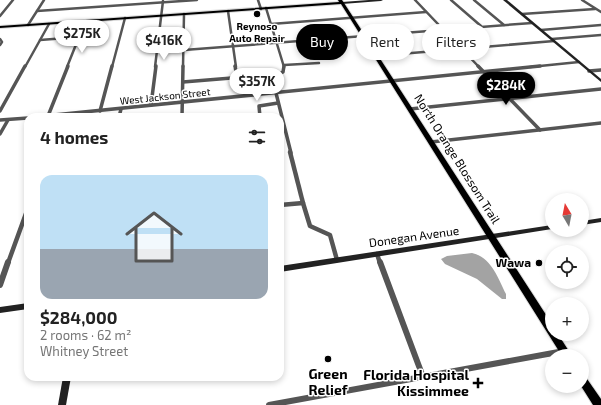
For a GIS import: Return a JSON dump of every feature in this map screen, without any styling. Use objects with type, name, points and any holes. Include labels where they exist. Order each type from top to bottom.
[{"type":"main road","points":[[0,27],[228,11],[341,1]]},
{"type":"main road","name":"North Orange Blossom Trail","points":[[341,1],[356,25]]},
{"type":"main road","name":"North Orange Blossom Trail","points":[[379,60],[545,320]]},
{"type":"main road","points":[[589,390],[599,405]]},
{"type":"street","points":[[0,16],[13,0]]},
{"type":"street","points":[[28,25],[44,0]]},
{"type":"street","points":[[37,11],[163,1],[197,0]]},
{"type":"street","points":[[258,0],[261,8]]},
{"type":"street","points":[[341,1],[379,0]]},
{"type":"street","points":[[415,0],[439,24]]},
{"type":"street","points":[[451,0],[479,24]]},
{"type":"street","points":[[474,0],[504,25]]},
{"type":"street","points":[[505,0],[601,81]]},
{"type":"street","points":[[582,0],[601,12]]},
{"type":"street","points":[[151,105],[163,1]]},
{"type":"street","points":[[183,82],[279,74],[284,72],[284,66],[266,8]]},
{"type":"street","points":[[522,14],[596,9]]},
{"type":"street","points":[[228,11],[237,77]]},
{"type":"street","points":[[271,24],[426,12]]},
{"type":"street","points":[[182,113],[184,14]]},
{"type":"street","points":[[100,111],[125,18]]},
{"type":"street","points":[[490,26],[532,23]]},
{"type":"street","points":[[0,111],[49,24]]},
{"type":"street","points":[[540,30],[601,25]]},
{"type":"street","points":[[490,46],[601,35]]},
{"type":"street","points":[[40,40],[79,37],[49,113]]},
{"type":"street","points":[[184,50],[356,37]]},
{"type":"street","points":[[0,39],[2,42],[0,45]]},
{"type":"street","points":[[474,60],[540,130]]},
{"type":"street","name":"West Jackson Street","points":[[85,113],[579,62]]},
{"type":"street","points":[[284,66],[319,63]]},
{"type":"street","points":[[589,71],[601,70]]},
{"type":"street","points":[[410,109],[601,89]]},
{"type":"street","points":[[276,93],[281,113]]},
{"type":"street","points":[[259,113],[259,106],[278,103]]},
{"type":"street","points":[[120,113],[121,109]]},
{"type":"street","points":[[0,120],[24,118]]},
{"type":"street","points":[[0,134],[8,120]]},
{"type":"street","points":[[431,142],[601,123]]},
{"type":"street","points":[[284,126],[310,226],[330,235],[337,260]]},
{"type":"street","points":[[284,205],[304,203]]},
{"type":"street","points":[[0,285],[24,219]]},
{"type":"street","points":[[589,222],[601,220]]},
{"type":"street","name":"Donegan Avenue","points":[[284,268],[545,229]]},
{"type":"street","points":[[377,254],[423,377]]},
{"type":"street","points":[[0,310],[24,307]]},
{"type":"street","points":[[268,405],[545,357]]},
{"type":"street","points":[[62,405],[67,381]]},
{"type":"shaded area","points":[[472,253],[479,255],[493,269],[506,294],[506,299],[502,299],[477,279],[445,264],[441,259],[447,256]]},
{"type":"place","name":"Reynoso Auto Repair","points":[[257,14]]},
{"type":"place","name":"Wawa","points":[[539,263]]},
{"type":"place","name":"Green Relief","points":[[328,359]]},
{"type":"place","name":"Florida Hospital Kissimmee","points":[[478,383]]}]
